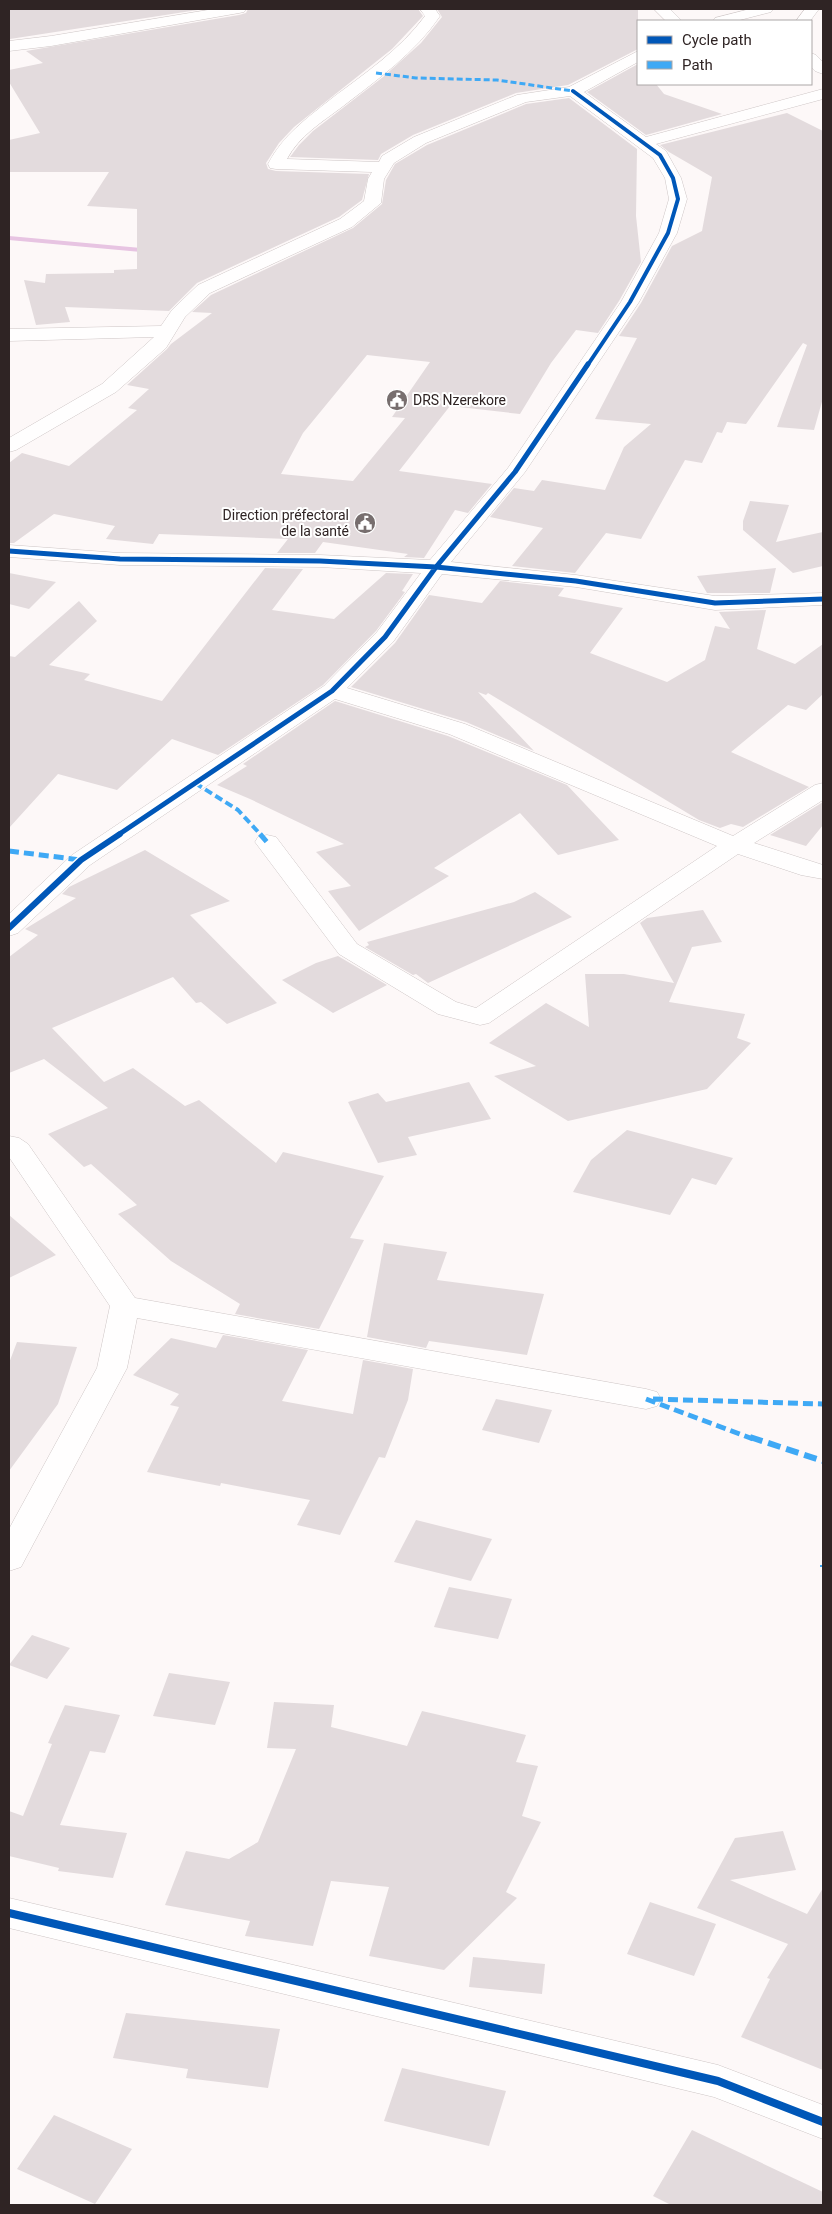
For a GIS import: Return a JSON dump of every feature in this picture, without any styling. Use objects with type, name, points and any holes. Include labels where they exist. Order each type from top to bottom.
[{"type":"street","points":[[9,46],[52,41],[238,9]]},
{"type":"street","points":[[383,167],[276,164],[282,150],[300,130],[376,73],[426,28],[433,16],[427,9]]},
{"type":"street","points":[[661,9],[674,20]]},
{"type":"street","points":[[724,20],[766,9]]},
{"type":"street","points":[[804,20],[812,9]]},
{"type":"street","points":[[9,446],[108,388],[159,344],[178,314],[204,289],[265,262],[352,218],[372,203],[376,179],[388,160],[420,140],[523,98],[573,91],[637,57]]},
{"type":"street","points":[[783,105],[803,85]]},
{"type":"street","points":[[9,928],[81,860],[332,691],[385,637],[436,567],[516,472],[630,302],[668,233],[678,199],[673,178],[660,155],[645,142],[573,91]]},
{"type":"street","points":[[645,142],[823,94]]},
{"type":"street","points":[[9,335],[167,331]]},
{"type":"street","points":[[9,551],[120,559],[320,560],[436,567],[576,581],[715,603],[823,599]]},
{"type":"street","points":[[332,691],[457,730],[735,845],[810,870],[823,872]]},
{"type":"street","points":[[267,842],[348,949],[447,1008],[480,1017],[735,845],[823,790]]},
{"type":"street","points":[[9,1144],[18,1150],[125,1306],[646,1399]]},
{"type":"street","points":[[9,1559],[112,1368],[125,1306]]},
{"type":"street","points":[[9,1913],[718,2081],[823,2122]]},
{"type":"building","points":[[9,9],[204,9],[10,39]]},
{"type":"building","points":[[248,9],[418,9],[423,16],[392,49],[294,127],[279,143],[266,163],[268,169],[276,171],[369,174],[362,200],[339,217],[197,283],[169,311],[65,307],[70,322],[36,325],[24,280],[45,283],[46,274],[114,273],[114,270],[137,269],[137,209],[87,206],[109,172],[9,172],[9,140],[40,133],[9,82],[9,70],[43,63],[26,51],[239,15],[246,13]]},
{"type":"building","points":[[437,9],[638,9],[637,50],[568,85],[516,93],[413,135],[381,154],[378,160],[290,157],[313,131],[383,77],[421,43],[442,17]]},
{"type":"building","points":[[637,65],[637,85],[657,85],[664,94],[722,114],[646,135],[587,92]]},
{"type":"building","points":[[569,98],[637,149],[636,216],[641,262],[598,333],[576,330],[551,363],[520,414],[450,406],[399,471],[492,484],[468,513],[455,510],[424,558],[404,557],[408,554],[323,542],[315,553],[277,553],[288,539],[159,534],[153,544],[106,539],[115,526],[54,514],[14,543],[9,543],[9,463],[22,453],[69,466],[137,410],[128,408],[149,389],[127,385],[171,344],[212,313],[192,312],[211,295],[353,228],[382,204],[386,180],[395,164],[427,145],[526,104]],"holes":[[[367,355],[430,362],[392,417],[405,418],[353,481],[281,474],[303,433]]]},
{"type":"building","points":[[787,113],[823,131],[823,398],[814,430],[777,427],[807,345],[803,343],[746,424],[727,422],[722,433],[717,432],[702,463],[685,460],[641,539],[606,533],[575,573],[512,566],[543,528],[490,517],[514,488],[534,491],[542,480],[605,490],[624,447],[651,424],[595,419],[637,338],[619,336],[641,303],[672,246],[702,231],[712,177],[660,145]]},
{"type":"building","points":[[750,501],[789,505],[776,542],[823,532],[823,566],[793,573],[743,530],[743,521]]},
{"type":"building","points":[[265,568],[303,569],[272,610],[334,619],[386,573],[413,574],[402,591],[405,592],[376,631],[323,685],[218,755],[172,739],[117,790],[58,774],[9,828],[9,656],[15,657],[79,601],[97,621],[49,665],[90,674],[84,680],[162,701]]},
{"type":"building","points":[[776,568],[770,593],[707,593],[697,576]]},
{"type":"building","points":[[9,573],[56,582],[29,609],[9,604]]},
{"type":"building","points":[[500,581],[564,588],[558,596],[623,608],[590,653],[667,682],[705,660],[715,626],[730,629],[719,612],[766,610],[757,649],[795,664],[823,644],[823,694],[806,710],[788,705],[731,752],[809,787],[743,827],[731,824],[720,828],[699,820],[488,693],[486,695],[478,692],[534,751],[466,722],[351,687],[395,643],[429,595],[482,603]]},
{"type":"building","points":[[335,701],[448,736],[567,785],[619,840],[558,855],[520,813],[434,868],[449,876],[359,931],[328,891],[351,886],[316,852],[344,844],[217,785],[247,766],[243,764]]},
{"type":"building","points":[[823,802],[823,825],[806,846],[770,835]]},
{"type":"building","points":[[145,850],[230,901],[190,915],[277,1003],[227,1024],[201,1002],[196,1003],[173,977],[52,1028],[104,1082],[133,1068],[185,1106],[199,1100],[276,1163],[283,1152],[384,1176],[350,1238],[364,1240],[319,1329],[235,1314],[240,1304],[171,1261],[118,1214],[137,1205],[91,1164],[84,1167],[48,1134],[108,1108],[44,1059],[9,1073],[9,957],[38,935],[25,929],[76,898],[62,894],[69,887]]},
{"type":"building","points":[[535,892],[572,917],[428,983],[416,974],[413,975],[365,947],[369,945],[367,942],[514,902]]},
{"type":"building","points":[[703,910],[722,942],[692,947],[669,1002],[745,1014],[737,1038],[751,1043],[707,1089],[568,1121],[494,1076],[536,1066],[489,1043],[546,1003],[589,1027],[585,974],[624,974],[674,983],[640,923],[647,918]]},
{"type":"building","points":[[338,956],[387,985],[333,1013],[282,980],[316,963]]},
{"type":"building","points":[[469,1082],[491,1119],[408,1137],[417,1155],[378,1163],[348,1102],[378,1093],[386,1102]]},
{"type":"building","points":[[627,1130],[733,1158],[716,1185],[692,1178],[670,1215],[573,1192],[591,1160]]},
{"type":"building","points":[[9,1215],[56,1255],[9,1278]]},
{"type":"building","points":[[384,1243],[447,1252],[437,1280],[544,1294],[527,1355],[429,1341],[426,1348],[367,1337]]},
{"type":"building","points":[[223,1335],[308,1350],[282,1401],[353,1414],[363,1360],[413,1369],[408,1400],[385,1458],[379,1457],[340,1535],[297,1525],[310,1500],[221,1483],[220,1486],[147,1472],[179,1407],[170,1405],[179,1394],[133,1375],[171,1338],[216,1348]]},
{"type":"building","points":[[17,1342],[77,1347],[58,1404],[9,1471],[9,1363]]},
{"type":"building","points":[[496,1399],[552,1410],[539,1443],[482,1430]]},
{"type":"building","points":[[416,1520],[492,1539],[471,1581],[394,1562]]},
{"type":"building","points":[[449,1587],[512,1599],[498,1639],[434,1627]]},
{"type":"building","points":[[32,1635],[70,1648],[47,1679],[9,1665]]},
{"type":"building","points":[[169,1673],[230,1682],[215,1725],[153,1716]]},
{"type":"building","points":[[274,1702],[334,1705],[331,1727],[407,1746],[422,1711],[526,1735],[516,1762],[538,1766],[522,1816],[541,1822],[506,1892],[517,1898],[444,1970],[369,1956],[389,1887],[331,1881],[313,1946],[245,1936],[250,1921],[165,1905],[186,1851],[229,1859],[258,1842],[296,1749],[267,1748]]},
{"type":"building","points":[[65,1705],[120,1715],[105,1753],[90,1751],[60,1825],[127,1833],[113,1878],[58,1871],[59,1868],[9,1856],[9,1811],[23,1816],[52,1744],[48,1743]]},
{"type":"building","points":[[783,1831],[796,1870],[730,1880],[807,1914],[823,1888],[823,2070],[741,2037],[770,1979],[767,1978],[788,1944],[697,1908],[735,1838]]},
{"type":"building","points":[[650,1902],[716,1924],[694,1976],[627,1954]]},
{"type":"building","points":[[473,1957],[545,1964],[542,1994],[469,1987]]},
{"type":"building","points":[[126,2013],[280,2029],[268,2088],[186,2078],[188,2069],[113,2058]]},
{"type":"building","points":[[402,2068],[506,2091],[489,2146],[384,2121]]},
{"type":"building","points":[[54,2115],[132,2149],[95,2204],[17,2169]]},
{"type":"building","points":[[692,2130],[823,2192],[823,2205],[671,2205],[653,2196]]},
{"type":"waterway","points":[[9,238],[152,251]]},
{"type":"marked path","points":[[376,73],[416,78],[497,80],[573,91]]},
{"type":"marked path","points":[[195,783],[238,810],[267,842]]},
{"type":"marked path","points":[[9,851],[81,860]]},
{"type":"marked path","points":[[646,1399],[768,1444],[823,1461]]},
{"type":"marked path","points":[[653,1399],[823,1404]]},
{"type":"cycle path","points":[[9,928],[81,860],[332,691],[385,637],[436,567],[515,472],[630,302],[668,233],[678,199],[673,178],[660,155],[573,91]]},
{"type":"cycle path","points":[[9,551],[120,559],[320,561],[436,567],[576,581],[715,603],[823,599]]},
{"type":"cycle path","points":[[9,1913],[718,2081],[823,2122]]},
{"type":"place","name":"DRS Nzerekore","points":[[397,400]]},
{"type":"place","name":"Direction préfectoral de la santé","points":[[365,523]]}]
